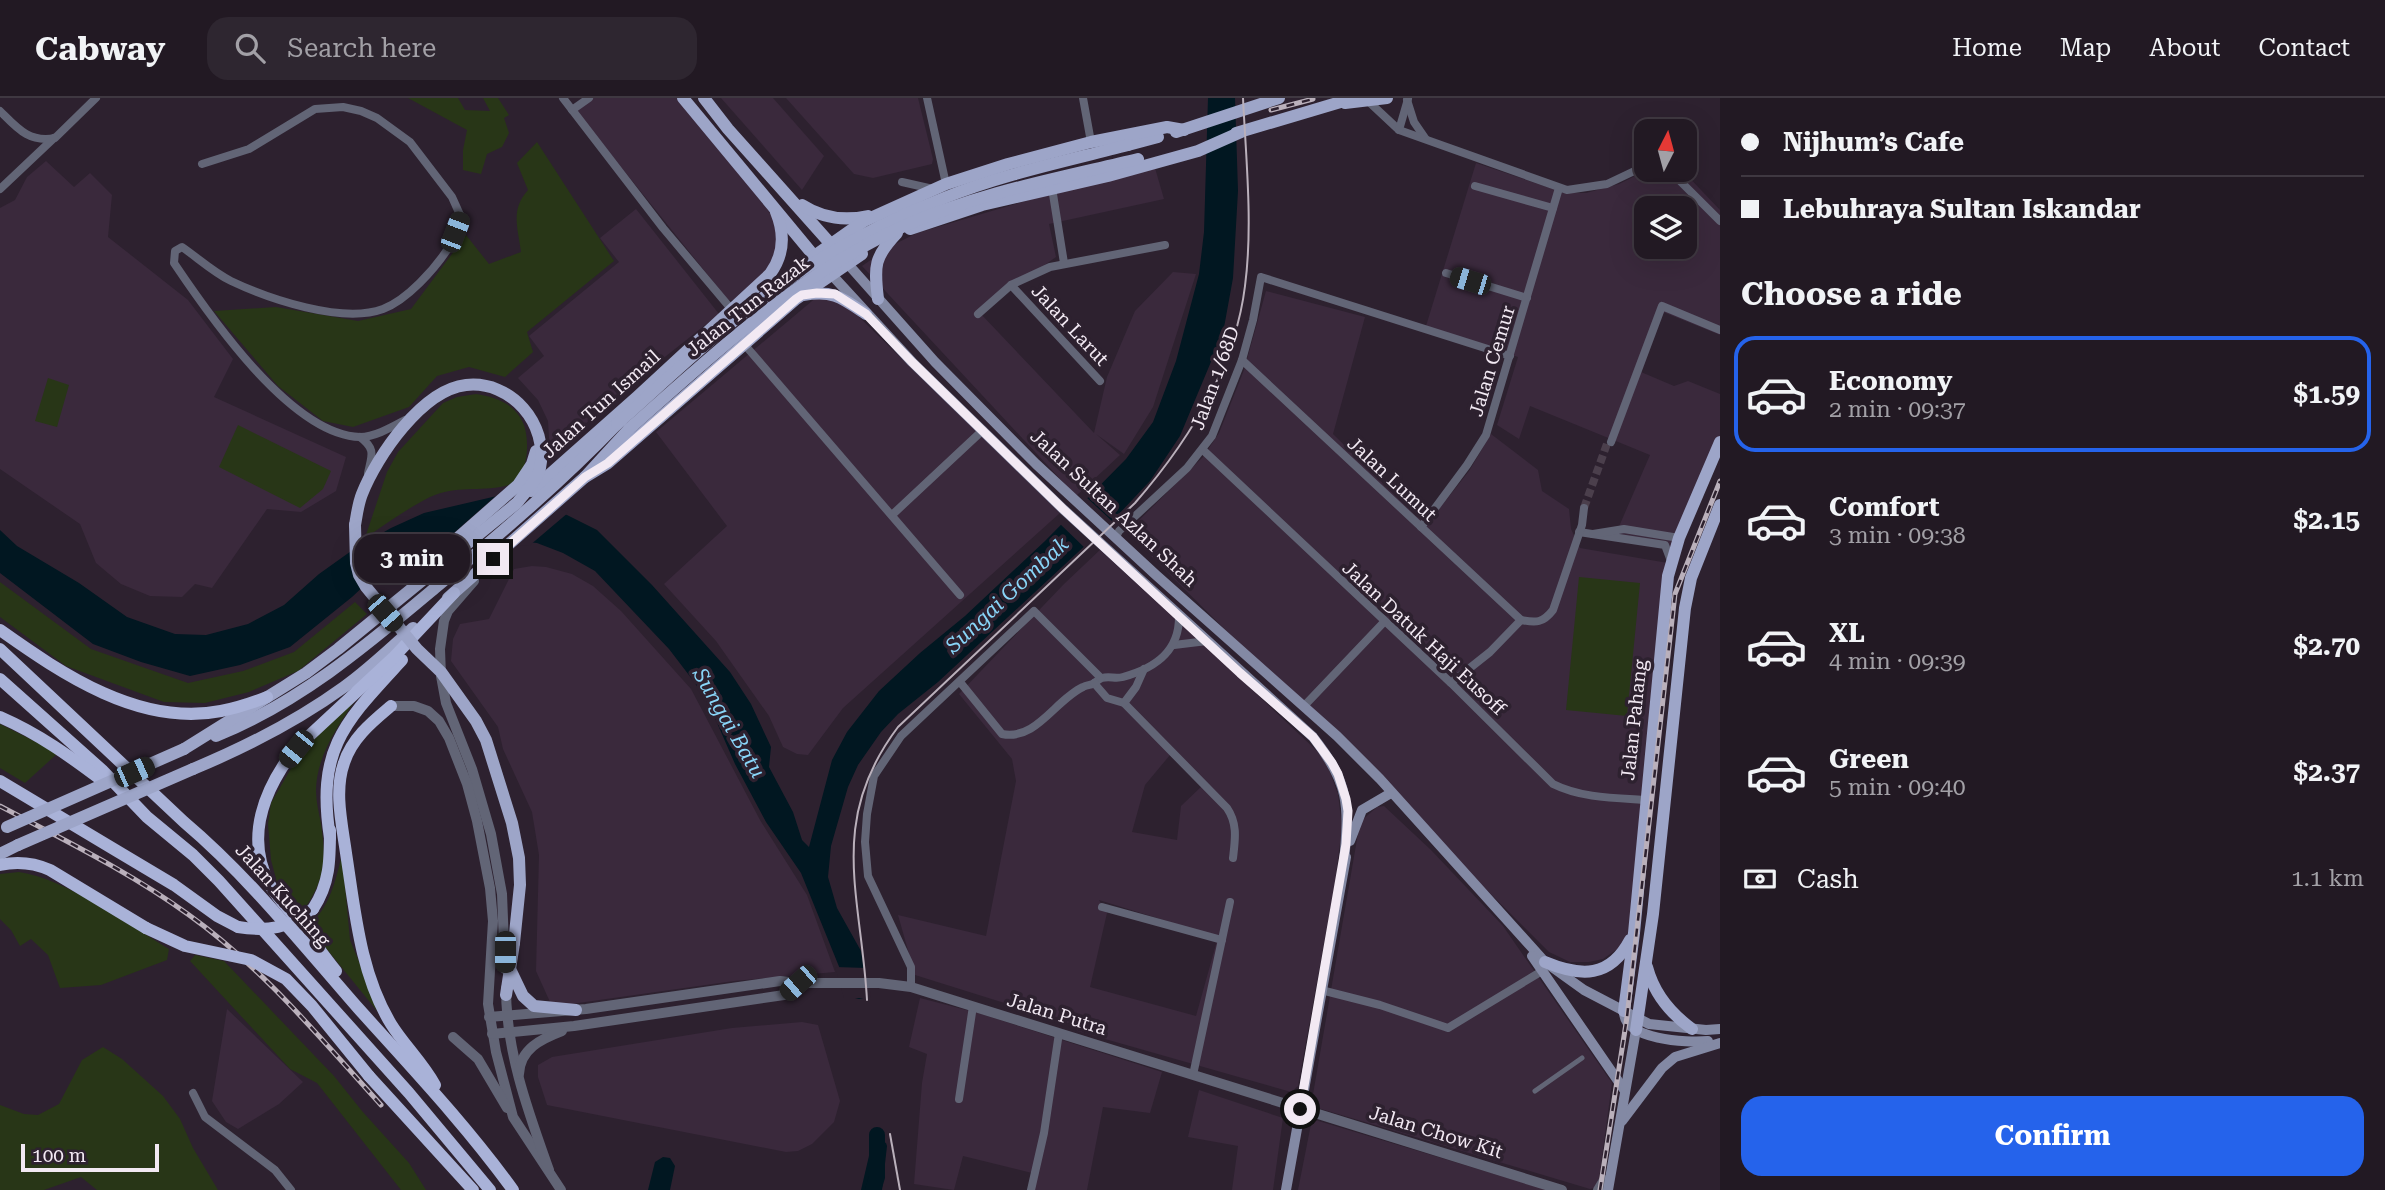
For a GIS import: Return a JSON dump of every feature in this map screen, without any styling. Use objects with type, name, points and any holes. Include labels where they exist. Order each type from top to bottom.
[{"type":"highway","points":[[330,838],[325,797],[327,768],[348,721],[402,660],[454,593]]},
{"type":"highway","points":[[381,1033],[377,1023],[269,884],[258,841],[260,820],[266,794],[282,765],[393,658],[454,593]]},
{"type":"highway","points":[[0,630],[64,672],[123,701],[151,709],[219,712],[267,697]]},
{"type":"highway","name":"Jalan Kuching","points":[[0,649],[214,848],[251,886],[452,1113],[513,1190]]},
{"type":"highway","name":"Jalan Kuching","points":[[0,679],[102,770],[135,806],[219,881],[409,1093],[490,1190]]},
{"type":"highway","points":[[0,781],[155,874],[228,923],[261,930],[275,929],[313,909],[327,881],[330,864],[331,789],[337,762],[344,745],[360,723],[382,708],[391,706]]},
{"type":"highway","points":[[391,706],[360,734],[349,749],[343,764],[339,794],[353,903],[366,963],[379,999],[391,1024],[432,1079],[452,1113]]},
{"type":"highway","points":[[0,717],[62,750],[135,806]]},
{"type":"highway","points":[[0,865],[20,862],[36,864],[146,928],[185,946],[251,960],[286,979],[472,1190]]},
{"type":"main road","name":"Jalan Sultan Azlan Shah","points":[[683,98],[813,257],[912,362],[1063,509],[1313,737],[1332,763],[1343,787],[1348,811],[1344,863]]},
{"type":"main road","name":"Jalan Sultan Azlan Shah","points":[[704,98],[952,380],[1166,584],[1305,705],[1391,793],[1543,967],[1625,1091]]},
{"type":"main road","name":"Jalan Tun Razak","points":[[184,749],[256,718],[320,680],[359,652],[487,545],[619,428],[726,327],[799,272],[862,234],[946,197],[985,184],[1190,128],[1279,98]]},
{"type":"main road","name":"Jalan Tun Razak","points":[[831,274],[898,233],[982,205],[1197,148],[1354,98]]},
{"type":"main road","name":"Jalan Tun Razak","points":[[1338,103],[1387,98]]},
{"type":"main road","name":"Jalan Tun Razak","points":[[813,257],[863,221],[941,186],[1008,164],[1091,142],[1167,127],[1190,128]]},
{"type":"main road","name":"Jalan Tun Razak","points":[[0,854],[268,734],[344,687],[511,545],[585,477],[619,428],[805,281],[869,243],[923,218],[989,195],[1138,159],[1197,148]]},
{"type":"main road","points":[[787,194],[820,214],[850,218],[879,214]]},
{"type":"main road","points":[[770,274],[782,245],[782,228],[776,212]]},
{"type":"main road","points":[[879,214],[867,229],[870,237],[878,239],[898,233]]},
{"type":"main road","points":[[878,299],[876,261],[884,247],[898,233]]},
{"type":"main road","points":[[770,274],[788,270],[795,273],[800,285],[799,297]]},
{"type":"main road","name":"Jalan Tun Ismail","points":[[516,503],[557,470],[770,274]]},
{"type":"main road","points":[[585,477],[608,463],[799,297],[831,274]]},
{"type":"main road","points":[[799,297],[835,294],[866,314]]},
{"type":"main road","points":[[2,829],[184,749],[267,697],[338,649],[397,601],[469,541],[516,503],[535,480],[540,469],[541,444],[538,430],[525,408],[507,393],[467,385],[437,397],[411,416],[387,449],[363,491],[355,525],[359,575],[366,587],[412,644],[441,672],[476,721],[486,740],[510,814],[518,849],[520,885],[506,995]]},
{"type":"main road","points":[[557,470],[619,428]]},
{"type":"main road","points":[[397,601],[444,550],[518,485],[533,464],[538,430]]},
{"type":"main road","name":"Jalan Pahang","points":[[1624,1011],[1671,561],[1720,442]]},
{"type":"main road","name":"Jalan Pahang","points":[[1637,1023],[1685,608],[1691,578],[1720,505]]},
{"type":"main road","points":[[1286,1190],[1344,863],[1362,810],[1391,793]]},
{"type":"main road","points":[[1543,967],[1582,972],[1611,965],[1622,955],[1634,933]]},
{"type":"main road","points":[[1646,963],[1663,1003],[1692,1029]]},
{"type":"main road","name":"Jalan Sultan Azlan Shah","points":[[1543,967],[1624,1011],[1637,1023]]},
{"type":"main road","points":[[511,971],[523,996],[534,1006],[576,1010]]},
{"type":"main road","points":[[1637,1023],[1662,1027],[1720,1029]]},
{"type":"main road","points":[[1637,1023],[1660,1039],[1720,1041]]},
{"type":"main road","points":[[1603,1188],[1620,1124],[1637,1023]]},
{"type":"main road","points":[[1620,1124],[1662,1068],[1675,1057],[1720,1041]]},
{"type":"main road","points":[[1603,1188],[1614,1122],[1623,1104]]},
{"type":"street","points":[[0,189],[96,98]]},
{"type":"street","points":[[563,98],[663,228],[732,310]]},
{"type":"street","points":[[572,110],[589,98]]},
{"type":"street","points":[[902,182],[941,186],[927,98]]},
{"type":"street","points":[[1083,98],[1091,142]]},
{"type":"street","points":[[1399,130],[1408,99]]},
{"type":"street","points":[[1408,99],[1414,122],[1427,140]]},
{"type":"street","points":[[1368,102],[1399,130],[1559,188],[1594,188],[1634,172]]},
{"type":"street","points":[[202,164],[249,149],[315,108],[343,107],[377,118],[410,142],[452,197],[461,217],[449,246],[419,284],[406,296],[382,309],[355,314],[270,298],[229,280],[182,247],[174,251],[174,263],[208,312],[266,382],[323,426],[360,437],[370,444],[372,454],[363,491]]},
{"type":"street","points":[[0,111],[22,133],[37,139],[55,138]]},
{"type":"street","points":[[1681,182],[1720,221]]},
{"type":"street","points":[[1475,186],[1553,208]]},
{"type":"street","points":[[1052,188],[1064,263]]},
{"type":"street","name":"Jalan Cemur","points":[[1421,527],[1482,443],[1491,421],[1559,188]]},
{"type":"street","name":"Jalan Larut","points":[[1100,381],[1011,285],[1064,263],[1165,245]]},
{"type":"street","points":[[1446,273],[1527,298]]},
{"type":"street","name":"Jalan 1/68D","points":[[1116,537],[1119,531],[1203,450],[1212,436],[1242,360],[1261,277],[1510,356]]},
{"type":"street","points":[[978,314],[1011,285]]},
{"type":"street","points":[[1610,441],[1662,306],[1720,330]]},
{"type":"street","points":[[744,344],[960,595]]},
{"type":"street","name":"Jalan Lumut","points":[[1242,360],[1521,620]]},
{"type":"street","points":[[360,437],[375,434],[411,416]]},
{"type":"street","points":[[892,515],[983,430]]},
{"type":"street","name":"Jalan Datuk Haji Eusoff","points":[[1203,450],[1451,683],[1553,784],[1567,791],[1608,798],[1646,800]]},
{"type":"street","points":[[1451,683],[1490,652],[1521,620],[1540,622],[1553,610],[1585,511]]},
{"type":"street","points":[[1593,534],[1624,529],[1679,538]]},
{"type":"street","points":[[1579,532],[1665,545],[1671,561]]},
{"type":"street","points":[[493,559],[448,611],[440,649],[446,703],[475,778],[498,866],[505,931],[509,1033],[519,1081],[549,1170]]},
{"type":"street","points":[[911,987],[911,967],[868,876],[865,842],[874,776],[890,751],[914,723],[1034,611],[1098,681],[1107,698],[1124,703],[1234,818],[1236,830],[1233,858]]},
{"type":"street","points":[[960,682],[1002,734],[1011,736],[1025,733],[1082,687],[1121,677],[1155,664],[1174,645],[1179,631],[1179,615]]},
{"type":"street","points":[[1305,705],[1384,621]]},
{"type":"street","points":[[1174,645],[1207,641]]},
{"type":"street","points":[[1124,703],[1136,687],[1144,669]]},
{"type":"street","points":[[391,706],[414,706],[428,711],[439,721],[449,738],[467,784],[490,888],[493,921],[489,1017],[513,1117]]},
{"type":"street","points":[[1193,1075],[1230,902]]},
{"type":"street","points":[[1102,907],[1222,940]]},
{"type":"street","points":[[1321,990],[1380,1005],[1448,1028],[1543,967]]},
{"type":"street","name":"Jalan Putra","points":[[489,1017],[576,1010],[762,982],[822,981],[895,985],[911,987],[1300,1109]]},
{"type":"street","name":"Jalan Putra","points":[[492,1034],[574,1026],[784,995],[798,983]]},
{"type":"street","points":[[959,1099],[973,1006]]},
{"type":"street","points":[[519,1081],[519,1067],[529,1048],[546,1037],[574,1026]]},
{"type":"street","points":[[1031,1190],[1044,1133],[1059,1033]]},
{"type":"street","points":[[453,1037],[478,1059],[524,1137],[561,1190]]},
{"type":"street","points":[[1535,1091],[1582,1058]]},
{"type":"street","points":[[193,1093],[205,1117],[275,1170],[291,1190]]},
{"type":"street","name":"Jalan Chow Kit","points":[[1300,1109],[1562,1190]]},
{"type":"shaded area","points":[[583,98],[682,98],[774,218],[779,229],[777,250],[769,273],[737,300],[728,300],[572,106]]},
{"type":"shaded area","points":[[721,98],[773,98],[824,156],[802,190]]},
{"type":"shaded area","points":[[786,98],[918,98],[932,164],[873,178],[854,174]]},
{"type":"shaded area","points":[[46,161],[74,187],[90,173],[112,195],[108,237],[188,300],[233,359],[214,397],[346,457],[336,491],[301,512],[267,509],[212,588],[195,584],[182,597],[150,596],[121,584],[96,563],[80,524],[0,469],[0,208],[15,200],[27,177]]},
{"type":"shaded area","points":[[1476,163],[1565,193],[1586,193],[1619,184],[1634,176],[1634,182],[1693,182],[1720,210],[1720,335],[1663,312],[1641,372],[1674,386],[1688,381],[1720,394],[1720,436],[1674,548],[1614,538],[1650,455],[1530,406],[1519,439],[1497,425],[1518,357],[1426,326]]},
{"type":"shaded area","points":[[1155,168],[1164,199],[1049,224],[1056,257],[979,312],[1094,433],[1107,377],[1135,311],[1173,272],[1196,274],[1153,407],[1124,454],[1096,434],[1120,455],[1076,496],[862,266],[891,246],[917,233],[1039,197]]},
{"type":"shaded area","points":[[636,209],[719,314],[627,387],[550,455],[548,421],[538,400],[518,378],[544,356],[529,336],[619,262],[600,238]]},
{"type":"shaded area","points":[[1266,291],[1365,317],[1333,434],[1416,516],[1428,523],[1469,471],[1491,434],[1538,470],[1542,491],[1569,509],[1571,529],[1580,548],[1668,563],[1630,930],[1623,945],[1603,959],[1570,962],[1549,952],[1127,532],[1203,457],[1219,433],[1244,370]]},
{"type":"shaded area","points":[[826,294],[854,312],[1060,513],[843,708],[808,755],[797,754],[783,747],[769,716],[716,641],[664,584],[727,526],[656,432],[818,296]]},
{"type":"shaded area","points":[[1102,548],[1318,752],[1328,767],[1338,794],[1342,827],[1335,883],[1298,1086],[1291,1092],[1077,1031],[1075,1025],[915,975],[898,915],[986,936],[1016,781],[1012,759],[959,694]],"holes":[[[1170,755],[1202,786],[1181,806],[1177,840],[1132,832],[1145,785]],[[1099,900],[1218,937],[1196,1016],[1090,987],[1107,913]]]},
{"type":"shaded area","points":[[532,566],[572,574],[593,586],[621,611],[691,689],[760,820],[807,895],[835,972],[734,981],[564,1005],[550,1002],[536,971],[539,855],[532,812],[503,749],[498,727],[451,661],[453,639],[460,624],[489,619],[514,569]]},
{"type":"shaded area","points":[[1384,806],[1431,850],[1503,926],[1612,1083],[1598,1187],[1590,1189],[1311,1106],[1360,822],[1377,807]]},
{"type":"shaded area","points":[[920,998],[978,1013],[1162,1072],[1150,1113],[1103,1107],[1087,1190],[1032,1190],[1032,1173],[963,1156],[954,1190],[914,1184],[927,1054],[909,1047]]},
{"type":"shaded area","points":[[227,1009],[303,1082],[279,1104],[238,1129],[226,1122],[212,1101]]},
{"type":"shaded area","points":[[802,1022],[818,1025],[840,1101],[834,1122],[812,1144],[798,1151],[786,1152],[547,1105],[538,1077],[538,1065],[552,1057],[732,1028]]},
{"type":"shaded area","points":[[1199,1090],[1283,1118],[1273,1190],[1232,1190],[1238,1146],[1188,1137]]},
{"type":"shaded area","points":[[1312,1119],[1548,1190],[1298,1190]]},
{"type":"green space","points":[[408,98],[458,98],[465,110],[490,111],[483,98],[498,98],[509,115],[504,118],[509,133],[502,147],[487,154],[481,174],[463,170],[467,130]]},
{"type":"green space","points":[[537,142],[614,261],[527,332],[533,352],[505,377],[469,367],[437,376],[409,407],[353,427],[323,421],[278,386],[214,311],[276,307],[358,321],[411,309],[466,235],[489,264],[521,252],[517,212],[522,197],[528,190],[517,163]]},
{"type":"green space","points":[[48,378],[69,385],[57,427],[35,421]]},
{"type":"green space","points":[[476,394],[491,397],[511,407],[524,425],[527,451],[519,476],[505,486],[449,491],[430,497],[365,538],[387,472],[398,452],[443,403],[457,397]]},
{"type":"green space","points":[[238,425],[331,471],[323,489],[300,508],[219,467]]},
{"type":"green space","points":[[1579,577],[1640,583],[1627,716],[1566,710]]},
{"type":"green space","points":[[0,582],[91,649],[188,683],[243,671],[294,652],[355,602],[367,614],[298,671],[249,692],[205,703],[164,702],[66,666],[0,617]]},
{"type":"green space","points":[[357,698],[336,730],[320,766],[316,795],[324,850],[322,872],[314,893],[300,915],[284,901],[271,860],[268,824],[271,803],[300,753]]},
{"type":"green space","points":[[0,724],[58,753],[25,783],[0,768]]},
{"type":"green space","points":[[342,854],[350,940],[382,1017],[308,926],[327,902]]},
{"type":"green space","points":[[19,872],[57,883],[96,904],[169,949],[167,960],[101,985],[60,988],[48,955],[31,939],[20,946],[11,930],[0,919],[0,874]]},
{"type":"green space","points":[[195,955],[224,961],[334,1076],[409,1163],[426,1190],[401,1190],[317,1083],[290,1069],[190,961]]},
{"type":"green space","points":[[103,1047],[122,1059],[163,1096],[180,1119],[193,1148],[218,1190],[97,1190],[81,1177],[44,1190],[0,1190],[0,1105],[24,1114],[38,1115],[59,1104],[82,1060]]},
{"type":"water","name":"Sungai Batu","points":[[1208,98],[1235,98],[1238,191],[1233,278],[1223,333],[1180,436],[1150,481],[1118,515],[938,682],[898,714],[881,732],[858,765],[848,787],[831,846],[828,877],[837,908],[861,951],[868,997],[859,999],[847,996],[840,969],[801,873],[766,822],[735,764],[711,709],[695,683],[669,649],[595,571],[563,553],[537,543],[453,534],[415,549],[381,570],[290,647],[240,665],[190,676],[93,644],[0,573],[0,530],[17,546],[79,583],[127,617],[175,634],[206,635],[248,624],[284,605],[319,574],[354,549],[424,513],[497,496],[567,515],[597,530],[652,585],[730,672],[751,704],[771,747],[769,767],[793,812],[802,840],[809,847],[832,760],[847,732],[879,691],[1045,541],[1126,459],[1153,422],[1176,361],[1199,274],[1204,232]]},
{"type":"water","points":[[878,1139],[887,1146],[882,1190],[861,1190],[872,1143]]},
{"type":"water","points":[[663,1157],[670,1158],[675,1166],[670,1190],[648,1190],[655,1162]]},
{"type":"pier","points":[[499,493],[569,512],[529,546],[447,539]]},
{"type":"pier","points":[[1085,496],[1113,522],[1086,549],[1058,522]]},
{"type":"pier","points":[[835,967],[867,968],[871,998],[844,998]]},
{"type":"waterway","name":"Sungai Gombak","points":[[873,1190],[877,1177],[877,1135]]},
{"type":"tunnel","points":[[1584,508],[1608,441]]},
{"type":"tram line","points":[[867,1000],[855,892],[855,827],[862,794],[876,761],[898,727],[1135,503],[1173,455],[1220,375],[1240,316],[1247,263],[1248,192],[1243,98]]},
{"type":"tram line","points":[[890,1134],[900,1190]]},
{"type":"railway","points":[[1271,110],[1313,99]]},
{"type":"railway","points":[[1600,1190],[1627,1017],[1675,594],[1720,481]]},
{"type":"railway","points":[[0,806],[144,885],[216,935],[290,1005],[381,1105]]},
{"type":"route","points":[[493,559],[585,477],[608,463],[645,428],[802,295],[835,294],[866,314],[1063,509],[1313,737],[1338,774],[1348,811],[1344,863],[1300,1109]]}]
